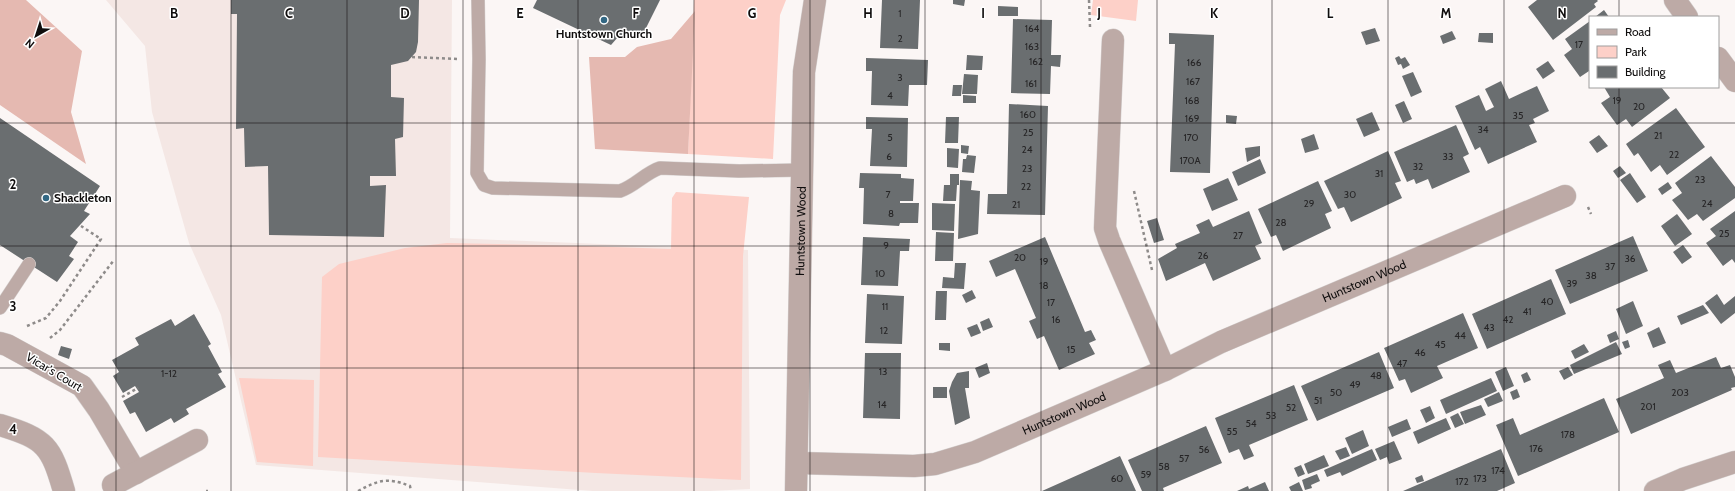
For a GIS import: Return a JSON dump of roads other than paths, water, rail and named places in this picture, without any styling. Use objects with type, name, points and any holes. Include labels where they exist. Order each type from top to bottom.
[{"type":"street","name":"Huntstown Wood","points":[[796,491],[798,463],[804,72],[815,0]]},
{"type":"street","points":[[1675,0],[1686,16]]},
{"type":"street","points":[[1113,40],[1105,228],[1165,370]]},
{"type":"street","points":[[1719,59],[1735,81]]},
{"type":"street","name":"Huntstown Wood","points":[[798,463],[868,466],[935,464],[990,447],[1165,370],[1221,342],[1566,196]]},
{"type":"street","name":"Vicar's Court","points":[[4,344],[82,386],[99,410],[136,473]]},
{"type":"street","points":[[0,425],[17,430],[34,438],[49,450],[57,467],[64,491]]},
{"type":"street","points":[[113,485],[196,440]]},
{"type":"street","points":[[1655,491],[1686,485],[1735,462]]},
{"type":"lane","points":[[478,0],[479,59],[477,173],[484,186],[493,188],[620,191],[628,188],[651,171],[660,168],[739,171],[802,170]]},
{"type":"lane","points":[[0,308],[29,264]]},
{"type":"place","name":"Huntstown Church","points":[[604,20]]},
{"type":"place","name":"Shackleton","points":[[46,198]]}]
